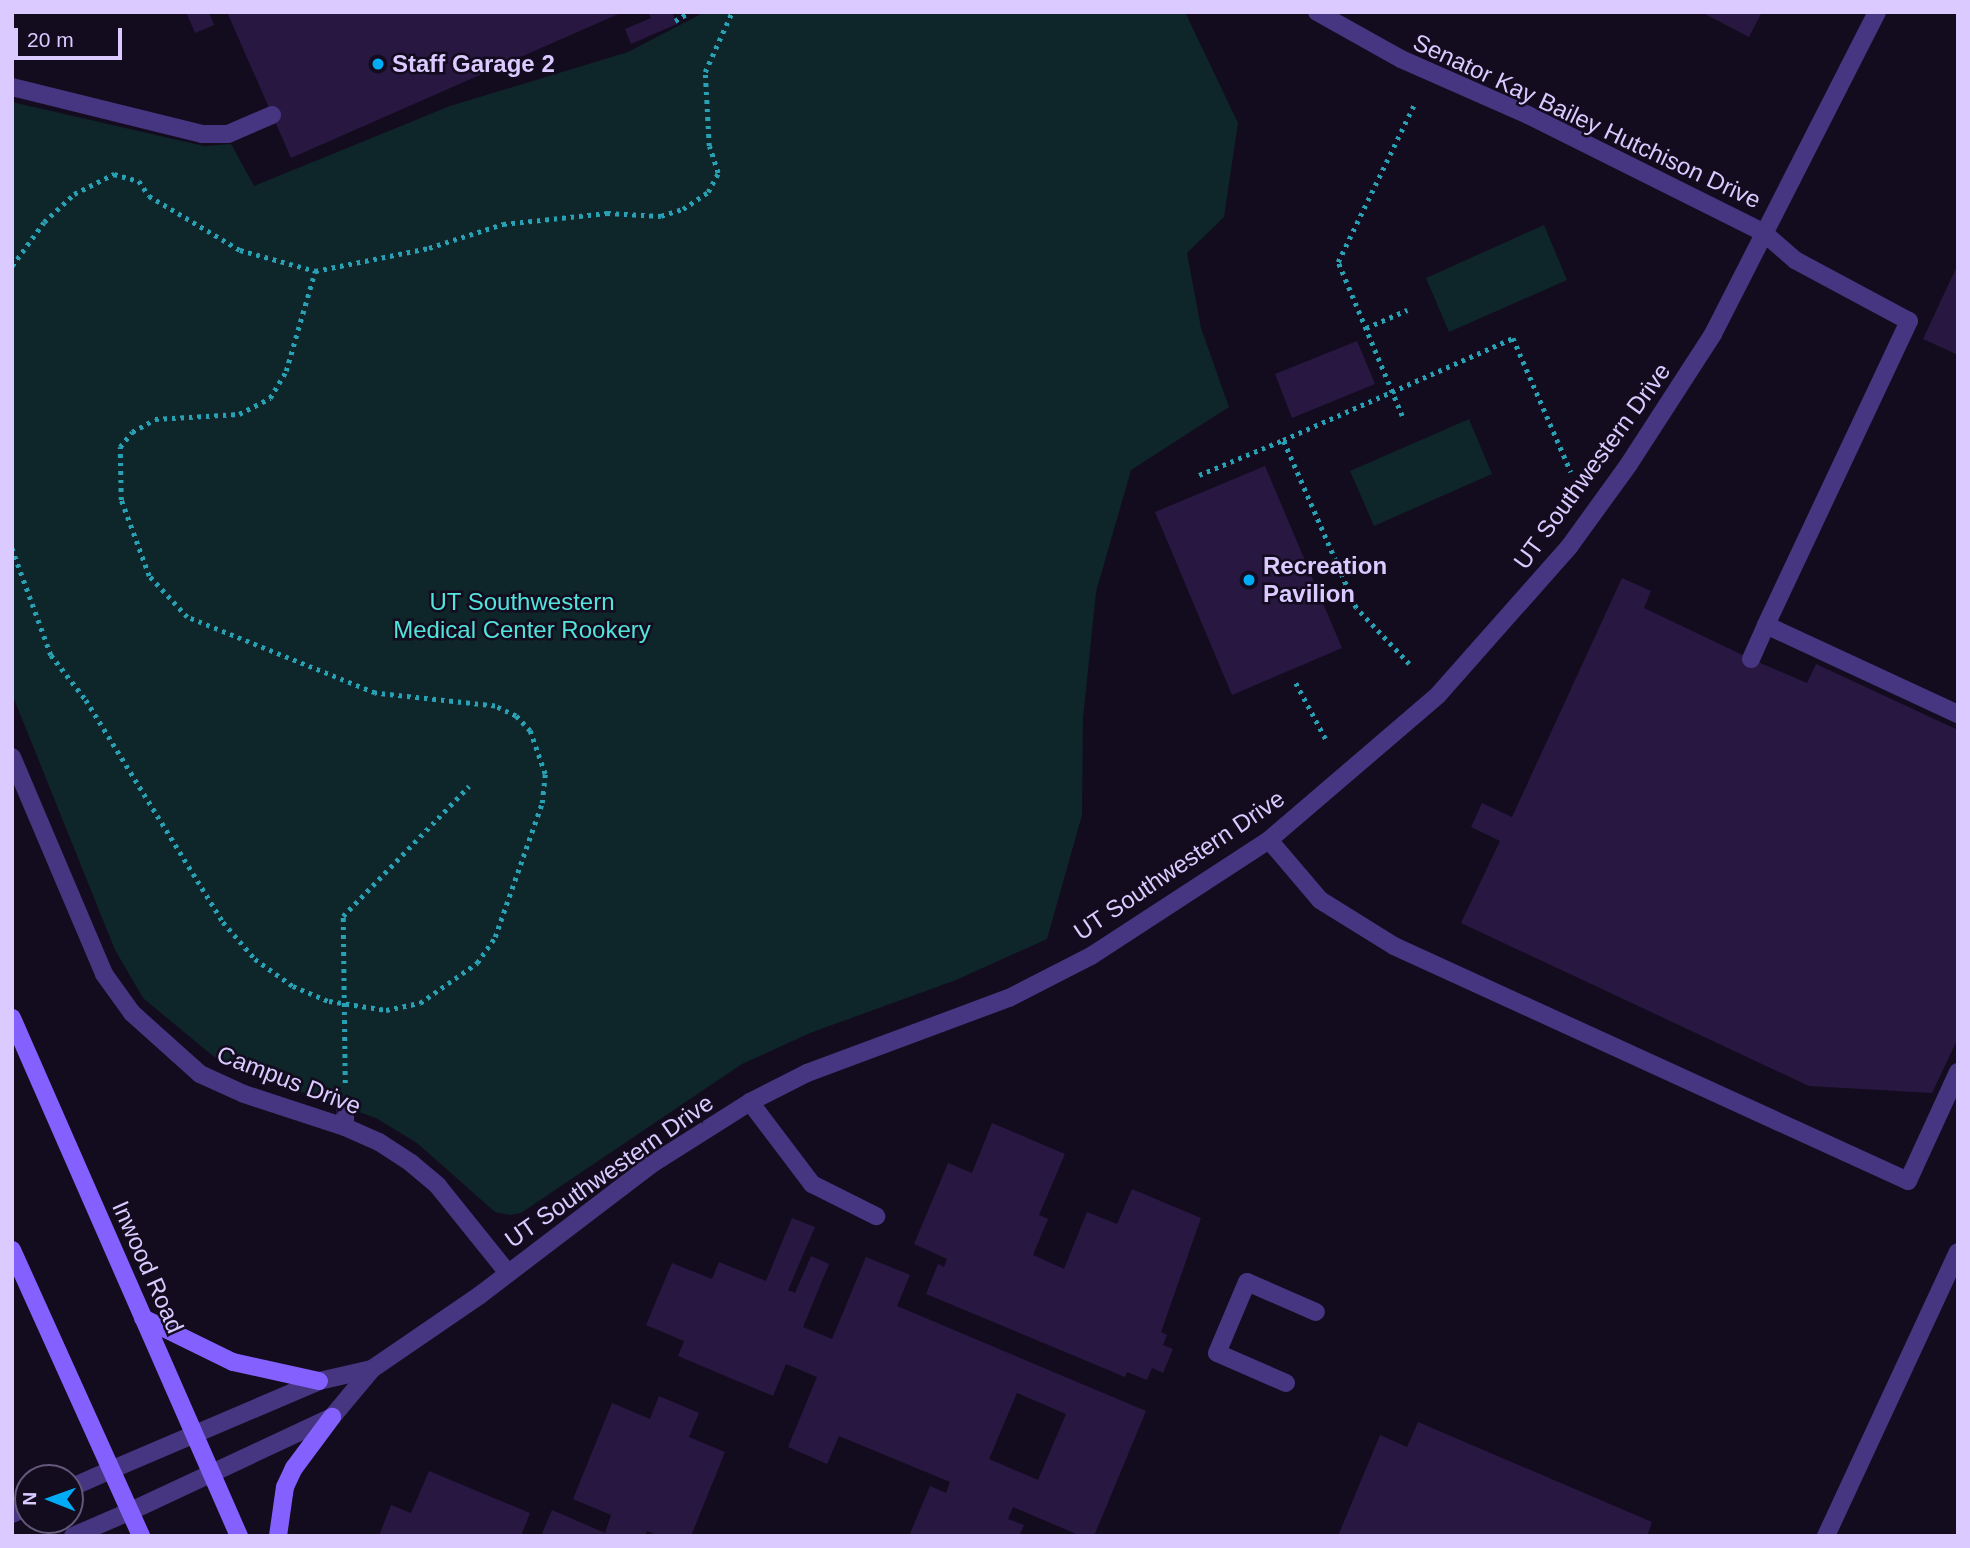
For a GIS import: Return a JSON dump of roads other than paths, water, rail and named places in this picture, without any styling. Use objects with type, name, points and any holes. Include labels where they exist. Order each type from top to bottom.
[{"type":"main road","name":"Inwood Road","points":[[12,1018],[239,1536]]},
{"type":"main road","points":[[12,1250],[141,1536]]},
{"type":"main road","points":[[143,1318],[233,1362],[319,1381]]},
{"type":"main road","points":[[278,1536],[285,1487],[294,1468],[332,1417]]},
{"type":"street","name":"Senator Kay Bailey Hutchison Drive","points":[[1317,12],[1401,59],[1528,115],[1763,232],[1795,260],[1909,321],[1766,625]]},
{"type":"street","name":"UT Southwestern Drive","points":[[74,1536],[332,1417],[372,1369],[508,1273],[652,1164],[750,1102],[807,1073],[1009,998],[1091,956],[1269,840],[1438,695],[1569,547],[1694,365],[1877,12]]},
{"type":"street","points":[[12,87],[202,134],[228,134],[272,115]]},
{"type":"street","points":[[1751,659],[1766,625],[1958,714]]},
{"type":"street","name":"Campus Drive","points":[[12,757],[104,974],[132,1013],[200,1074],[244,1094],[345,1118],[438,1186],[508,1273]]},
{"type":"street","points":[[1269,840],[1321,900],[1394,946],[1908,1181],[1958,1072]]},
{"type":"street","points":[[750,1102],[812,1184],[876,1216]]},
{"type":"street","points":[[1826,1536],[1958,1252]]},
{"type":"street","points":[[1286,1382],[1216,1353],[1247,1282],[1316,1312]]},
{"type":"street","name":"UT Southwestern Drive","points":[[84,1482],[319,1381],[372,1369]]},
{"type":"place","name":"Staff Garage 2","points":[[378,64]]},
{"type":"place","name":"Recreation Pavilion","points":[[1249,580]]},
{"type":"park label","name":"UT Southwestern Medical Center Rookery","points":[[522,616]]}]
